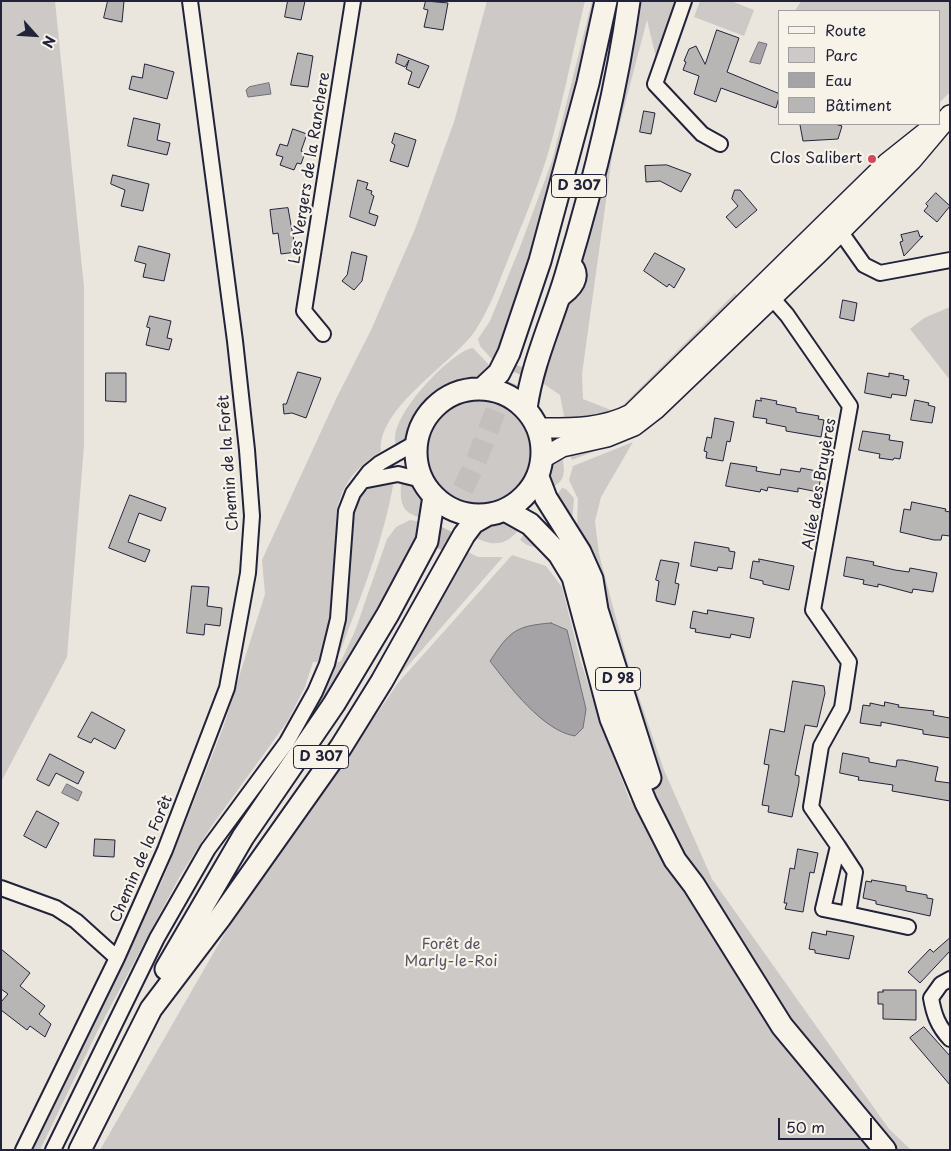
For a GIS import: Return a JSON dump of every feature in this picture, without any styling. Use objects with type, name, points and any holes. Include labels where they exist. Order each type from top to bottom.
[{"type":"main road","points":[[483,388],[499,373],[509,353],[540,261],[565,174],[606,1]]},
{"type":"main road","name":"D 307","points":[[613,1],[599,76],[577,171],[518,366],[548,297],[567,232],[593,134],[621,1]]},
{"type":"main road","points":[[526,409],[530,383],[557,302],[600,156],[610,112],[629,1]]},
{"type":"main road","points":[[189,958],[341,747],[382,681],[464,535],[473,523],[496,513],[519,502],[530,490],[540,467],[541,438],[538,428],[526,409],[514,398],[483,388],[457,393],[435,407],[423,423],[416,442],[416,462],[428,488],[449,508],[467,515],[496,513]]},
{"type":"main road","name":"D 98","points":[[540,467],[548,503],[586,565],[592,579],[597,610],[647,772],[694,885]]},
{"type":"main road","points":[[206,900],[243,837],[334,704],[388,614],[427,541],[428,488]]},
{"type":"main road","name":"D 98","points":[[496,513],[530,524],[559,554],[573,577],[611,718],[646,803],[675,860],[694,885],[782,1026],[885,1150]]},
{"type":"main road","name":"D 307","points":[[80,1150],[151,1009],[189,958],[206,924],[348,715],[439,548],[323,744],[234,869],[206,900],[160,978],[151,1009]]},
{"type":"street","name":"Chemin de la Forêt","points":[[23,1150],[117,958],[165,850],[227,688],[248,573],[252,516],[247,450],[235,341],[190,1]]},
{"type":"street","name":"Les Vergers de la Ranchere","points":[[323,334],[304,312],[353,1]]},
{"type":"street","points":[[684,1],[655,84],[702,134],[720,144]]},
{"type":"street","points":[[538,428],[596,426],[616,422],[631,414],[766,292],[835,225],[912,160],[932,139],[940,125]]},
{"type":"street","points":[[835,225],[864,265],[880,273],[905,270],[950,260]]},
{"type":"street","points":[[540,467],[562,447],[607,437],[634,426],[656,409],[766,292]]},
{"type":"street","name":"Allée des Bruyères","points":[[766,292],[787,315],[850,406],[813,610],[849,662],[842,708],[821,746],[811,807],[838,846]]},
{"type":"street","points":[[53,1150],[157,938],[208,849],[287,742],[315,692],[327,664],[338,619],[346,511],[362,481],[380,462],[416,442]]},
{"type":"street","points":[[362,481],[398,474],[428,488]]},
{"type":"street","points":[[838,846],[823,909],[908,927]]},
{"type":"street","points":[[838,846],[855,872],[848,914]]},
{"type":"street","points":[[1,888],[56,908],[76,921],[117,958]]},
{"type":"street","points":[[950,979],[941,984],[931,998],[933,1013],[939,1027],[950,1039]]},
{"type":"green space","points":[[1,1],[55,1],[84,287],[84,446],[67,657],[1,782]]},
{"type":"green space","points":[[487,1],[585,1],[552,140],[525,218],[491,303],[475,331],[403,403],[391,419],[383,435],[381,451],[365,463],[348,482],[337,508],[331,619],[321,662],[313,662],[305,687],[287,722],[211,827],[180,876],[97,1032],[40,1150],[32,1150],[163,879],[223,728],[265,594],[262,560],[336,399],[371,330],[415,229],[454,122]]},
{"type":"green space","points":[[592,1],[599,1],[553,184],[499,367],[480,346],[478,339],[490,321],[552,161]]},
{"type":"green space","points":[[635,1],[675,1],[656,58],[647,20],[613,150],[582,374],[583,399],[616,412],[735,293],[740,298],[641,398],[616,415],[568,421],[564,416],[560,395],[541,382]]},
{"type":"green space","points":[[700,1],[731,1],[754,10],[744,36],[694,17]]},
{"type":"green space","points":[[801,1],[950,1],[950,92],[941,101],[941,10],[796,10]]},
{"type":"green space","points":[[950,307],[950,380],[910,329],[924,318]]},
{"type":"green space","points":[[767,314],[770,315],[646,431],[572,460],[568,451]]},
{"type":"green space","points":[[473,348],[493,369],[480,376],[450,383],[436,390],[424,403],[408,434],[397,446],[395,435],[409,405],[450,361]]},
{"type":"green space","points":[[478,399],[498,403],[515,415],[527,432],[531,452],[527,472],[515,489],[498,501],[478,505],[458,501],[441,489],[429,472],[425,452],[429,432],[441,415],[458,403]]},
{"type":"green space","name":"Forêt de Marly-le-Roi","points":[[633,442],[601,497],[595,521],[599,554],[630,671],[664,770],[712,879],[889,1129],[911,1150],[100,1150],[225,933],[398,683],[512,555],[546,566],[562,587],[580,659],[601,724],[630,801],[634,798],[599,570],[577,524],[578,499],[569,480],[573,466]]},
{"type":"green space","points":[[561,454],[564,473],[561,481],[553,487],[549,473],[551,465]]},
{"type":"green space","points":[[394,480],[390,502],[371,568],[340,652],[335,658],[351,516],[366,490]]},
{"type":"green space","points":[[401,482],[414,486],[418,490],[423,505],[422,518],[410,513],[403,506]]},
{"type":"green space","points":[[562,488],[566,489],[574,498],[572,523],[555,497]]},
{"type":"green space","points":[[410,520],[427,523],[352,658],[313,713],[333,664],[341,661],[355,631],[387,539],[396,527]]},
{"type":"green space","points":[[504,521],[521,527],[509,539],[503,542],[490,543],[469,534],[491,522]]},
{"type":"green space","points":[[526,531],[542,550],[527,545],[520,540]]},
{"type":"green space","points":[[462,549],[478,557],[503,557],[392,684]]},
{"type":"water","points":[[759,42],[767,44],[760,64],[750,62]]},
{"type":"water","points":[[269,83],[271,94],[248,97],[246,90],[249,87]]},
{"type":"water","points":[[551,623],[567,630],[586,709],[583,728],[575,736],[551,726],[539,717],[507,683],[490,661],[514,632],[529,626]]},
{"type":"water","points":[[67,784],[82,792],[78,801],[62,793]]},
{"type":"building","points":[[108,1],[124,1],[122,22],[104,18]]},
{"type":"building","points":[[288,1],[305,1],[301,20],[285,17]]},
{"type":"building","points":[[426,1],[448,3],[443,30],[424,27],[428,10],[424,9]]},
{"type":"building","points":[[717,30],[739,38],[727,72],[778,93],[776,108],[721,88],[716,102],[694,94],[699,76],[683,70],[686,62],[684,61],[689,49],[696,46],[705,64]]},
{"type":"building","points":[[298,53],[313,56],[308,87],[291,85]]},
{"type":"building","points":[[398,54],[429,66],[419,88],[408,84],[412,72],[406,69],[409,60],[405,67],[396,63]]},
{"type":"building","points":[[145,64],[174,72],[167,99],[129,89],[132,76],[142,78]]},
{"type":"building","points":[[644,111],[655,113],[651,134],[640,132]]},
{"type":"building","points":[[134,118],[160,124],[157,140],[170,143],[167,155],[128,146]]},
{"type":"building","points":[[800,125],[842,126],[838,139],[803,141]]},
{"type":"building","points":[[293,129],[307,134],[301,151],[305,153],[301,164],[297,163],[294,170],[280,165],[283,157],[276,155],[280,144],[287,146]]},
{"type":"building","points":[[395,133],[416,140],[408,167],[390,161],[395,145],[392,143]]},
{"type":"building","points":[[667,165],[691,174],[681,192],[660,181],[646,182],[645,166]]},
{"type":"building","points":[[113,175],[149,184],[143,211],[121,206],[125,190],[111,184]]},
{"type":"building","points":[[358,180],[368,183],[366,189],[372,191],[371,194],[374,196],[369,213],[378,216],[375,226],[350,217]]},
{"type":"building","points":[[735,190],[740,190],[757,210],[736,228],[726,217],[738,206],[732,199]]},
{"type":"building","points":[[936,193],[950,206],[937,222],[924,211],[928,206],[926,204]]},
{"type":"building","points":[[288,208],[296,252],[281,254],[278,233],[273,234],[270,210]]},
{"type":"building","points":[[918,231],[920,237],[923,236],[904,256],[900,242],[903,241],[901,235]]},
{"type":"building","points":[[139,246],[170,254],[164,281],[143,277],[146,264],[135,261]]},
{"type":"building","points":[[352,252],[367,256],[362,281],[354,290],[342,281],[347,275]]},
{"type":"building","points":[[655,253],[685,269],[674,288],[669,284],[667,287],[644,271]]},
{"type":"building","points":[[843,300],[857,303],[854,321],[840,318]]},
{"type":"building","points":[[150,316],[171,321],[167,338],[172,339],[169,350],[146,345],[150,328],[147,327]]},
{"type":"building","points":[[298,372],[321,378],[306,418],[292,413],[284,414],[283,404],[286,404]]},
{"type":"building","points":[[106,373],[126,373],[126,402],[106,401]]},
{"type":"building","points":[[868,373],[889,377],[889,373],[904,376],[903,379],[909,380],[906,396],[892,394],[891,398],[865,393]]},
{"type":"building","points":[[761,398],[777,401],[776,404],[796,408],[796,412],[819,416],[818,419],[824,420],[821,437],[786,431],[786,427],[766,423],[767,419],[753,417],[756,400],[761,401]]},
{"type":"building","points":[[915,400],[929,403],[928,405],[935,407],[932,423],[911,420]]},
{"type":"building","points":[[715,418],[734,422],[730,442],[727,441],[723,461],[706,458],[707,452],[704,451],[707,437],[711,438]]},
{"type":"building","points":[[863,431],[890,435],[889,440],[903,442],[900,459],[879,458],[880,454],[859,450]]},
{"type":"building","points":[[731,463],[757,467],[756,471],[780,475],[781,469],[800,472],[801,468],[822,472],[818,492],[798,488],[798,492],[768,487],[767,491],[761,489],[760,492],[726,486]]},
{"type":"building","points":[[130,495],[166,508],[161,521],[139,513],[128,542],[150,550],[145,562],[109,548]]},
{"type":"building","points":[[912,502],[946,509],[945,511],[950,512],[950,536],[942,535],[941,540],[934,540],[900,532],[904,509],[910,510]]},
{"type":"building","points":[[695,542],[729,548],[729,551],[735,552],[732,569],[718,567],[717,571],[691,566]]},
{"type":"building","points":[[847,557],[874,562],[873,565],[895,570],[909,572],[910,568],[937,573],[933,592],[913,589],[912,593],[878,584],[878,587],[863,584],[864,580],[844,576]]},
{"type":"building","points":[[759,559],[794,566],[789,590],[763,584],[763,581],[750,578],[753,561],[759,562]]},
{"type":"building","points":[[661,560],[679,563],[675,583],[679,584],[675,605],[656,601],[659,581],[656,580]]},
{"type":"building","points":[[192,586],[209,587],[207,606],[222,608],[220,626],[205,624],[204,635],[187,633]]},
{"type":"building","points":[[708,610],[754,618],[750,638],[731,634],[730,638],[695,632],[696,629],[690,628],[693,611],[707,614]]},
{"type":"building","points":[[793,681],[824,686],[825,693],[817,727],[805,725],[795,775],[799,776],[799,782],[792,817],[768,812],[769,806],[762,805],[769,765],[764,764],[770,729],[784,732]]},
{"type":"building","points":[[885,702],[899,705],[898,707],[934,711],[933,715],[950,718],[950,738],[923,734],[923,730],[881,722],[881,726],[860,723],[863,705],[870,706],[870,703],[884,706]]},
{"type":"building","points":[[92,712],[125,730],[115,749],[94,738],[91,743],[78,737]]},
{"type":"building","points":[[843,753],[869,758],[869,762],[896,767],[897,760],[903,760],[938,767],[935,781],[950,783],[950,801],[892,791],[893,785],[858,780],[859,777],[840,773]]},
{"type":"building","points":[[50,754],[84,772],[78,784],[56,773],[49,786],[37,780]]},
{"type":"building","points":[[37,811],[59,823],[46,848],[24,836]]},
{"type":"building","points":[[95,839],[115,840],[114,857],[94,856]]},
{"type":"building","points":[[798,849],[818,853],[814,873],[810,872],[803,912],[785,909],[787,903],[784,903],[790,868],[794,869]]},
{"type":"building","points":[[872,880],[906,886],[906,891],[927,895],[927,898],[933,899],[930,916],[876,904],[876,901],[863,898],[866,881],[871,882]]},
{"type":"building","points":[[827,931],[854,936],[849,959],[815,953],[815,950],[809,949],[812,932],[826,935]]},
{"type":"building","points":[[950,938],[950,951],[920,983],[908,972],[930,949],[933,952]]},
{"type":"building","points":[[1,949],[30,973],[20,986],[45,1006],[39,1014],[51,1024],[45,1037],[30,1026],[27,1030],[1,1010],[1,1002],[8,994],[1,989]]},
{"type":"building","points":[[883,990],[916,990],[916,1020],[883,1019],[883,1004],[878,1004],[878,992],[883,992]]},
{"type":"building","points":[[924,1027],[950,1056],[950,1085],[910,1038]]},
{"type":"tunnel","points":[[435,547],[475,464],[514,364]]},
{"type":"place","name":"Clos Salibert","points":[[872,159]]}]
